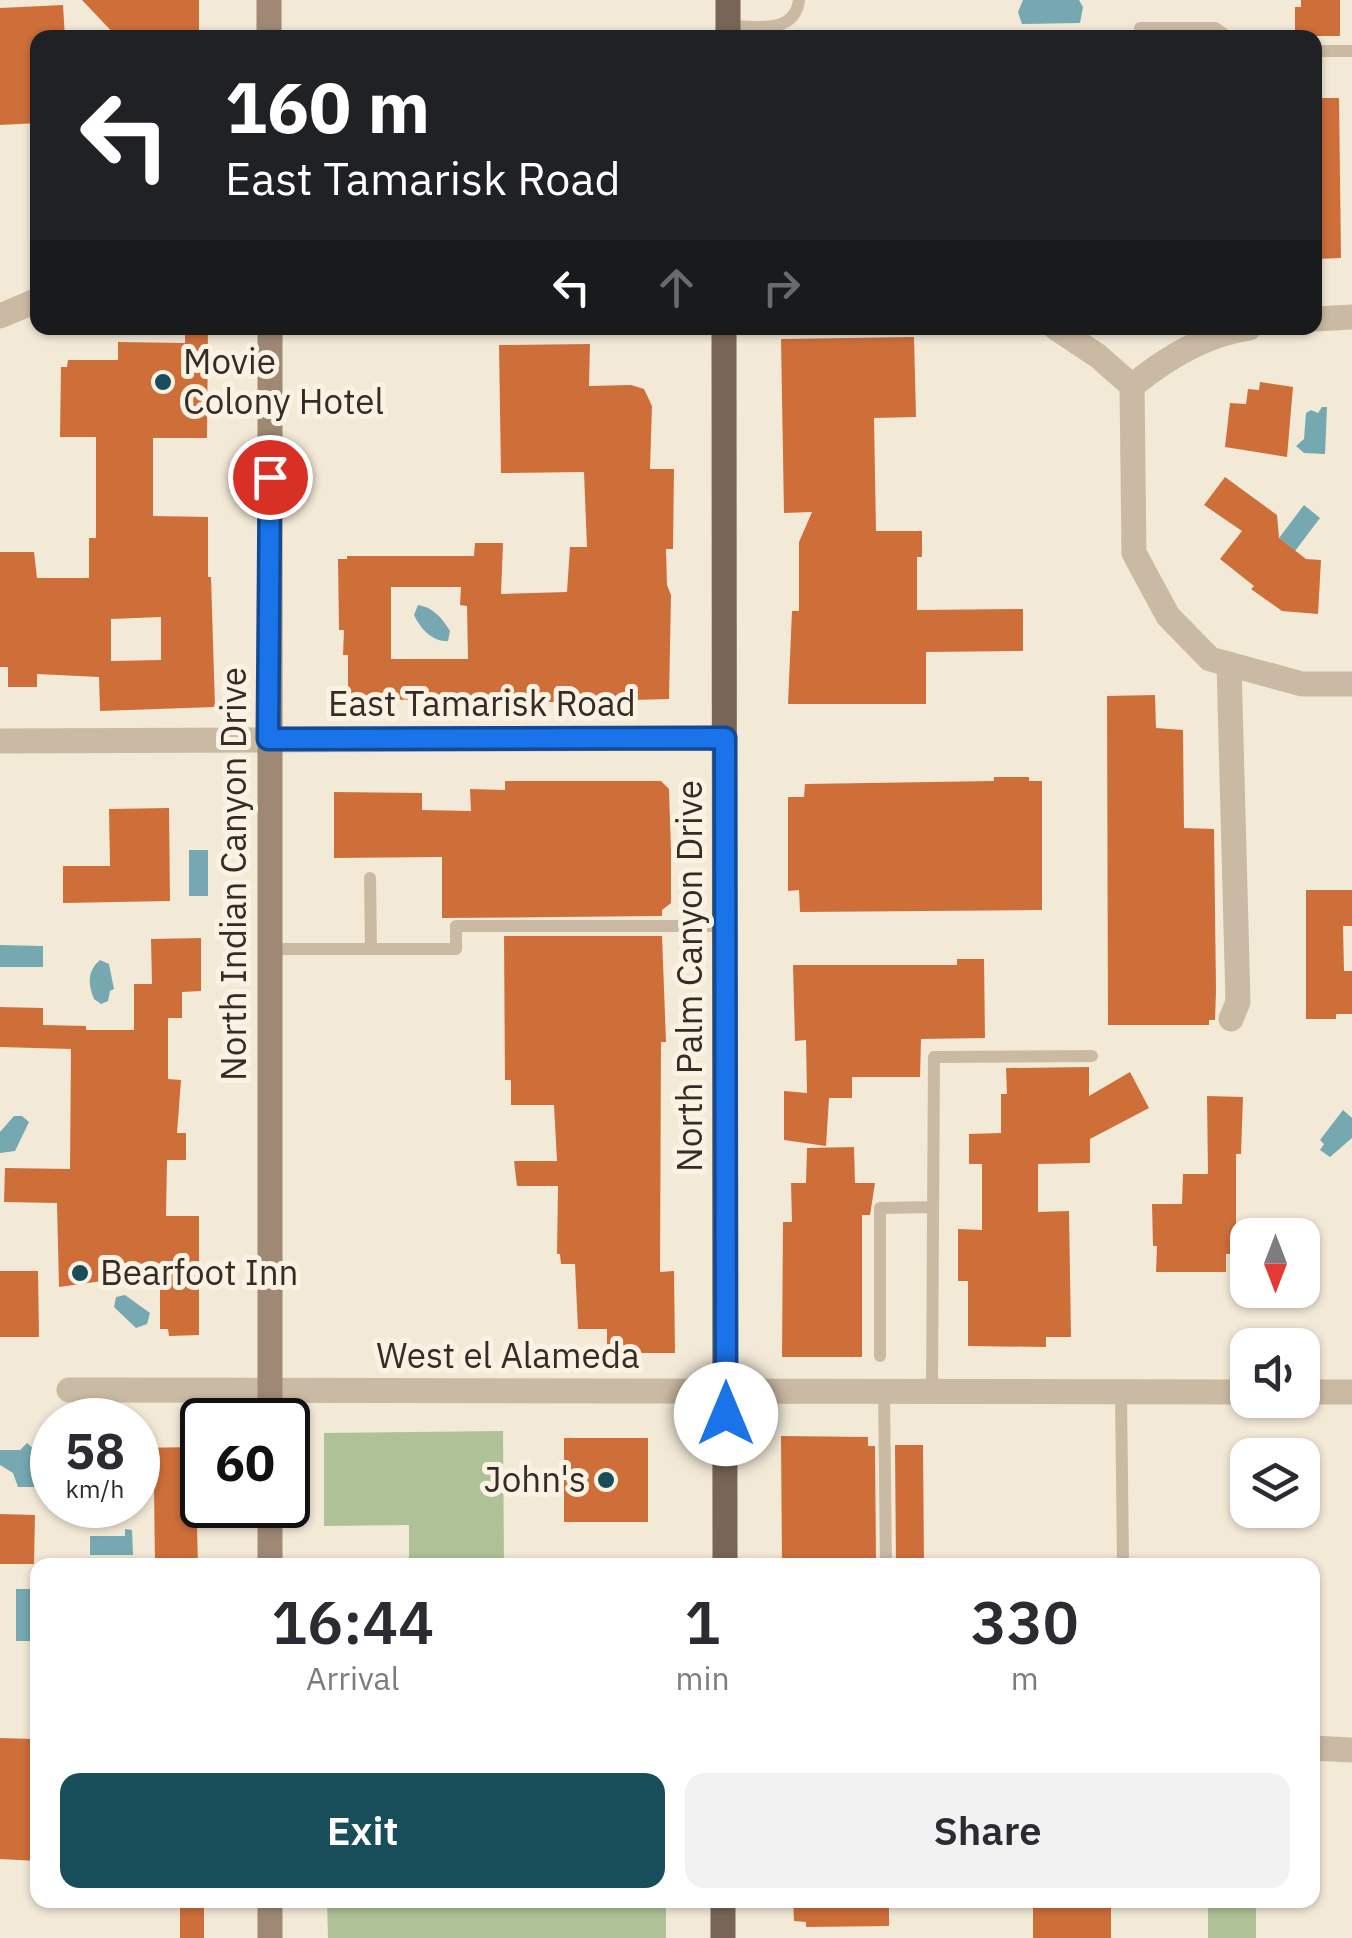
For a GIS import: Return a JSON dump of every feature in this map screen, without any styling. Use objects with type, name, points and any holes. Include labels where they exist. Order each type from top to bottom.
[{"type":"main road","points":[[269,0],[269,30]]},
{"type":"main road","name":"North Indian Canyon Drive","points":[[270,335],[270,1398]]},
{"type":"main road","name":"North Palm Canyon Drive","points":[[724,335],[725,1558]]},
{"type":"main road","points":[[270,1528],[270,1558]]},
{"type":"main road","points":[[270,1908],[270,1938]]},
{"type":"main road","points":[[722,1908],[723,1938]]},
{"type":"street","points":[[0,316],[30,303]]},
{"type":"street","points":[[1322,319],[1352,318]]},
{"type":"street","points":[[1066,335],[1132,386],[1134,553],[1168,616],[1210,660],[1302,684],[1352,684]]},
{"type":"street","points":[[1132,386],[1166,358],[1224,335]]},
{"type":"street","points":[[1229,664],[1238,1002],[1232,1019]]},
{"type":"street","name":"East Tamarisk Road","points":[[0,741],[725,738]]},
{"type":"street","name":"West el Alameda","points":[[69,1390],[1230,1392]]},
{"type":"street","points":[[1320,1392],[1352,1392]]},
{"type":"street","points":[[1320,1748],[1352,1750]]},
{"type":"lane","points":[[728,21],[784,24],[795,16],[799,0]]},
{"type":"lane","points":[[1140,28],[1219,30]]},
{"type":"lane","points":[[1322,51],[1352,51]]},
{"type":"lane","points":[[370,878],[371,949]]},
{"type":"lane","points":[[269,949],[456,949],[456,926],[725,926]]},
{"type":"lane","points":[[932,1392],[934,1057],[1092,1056]]},
{"type":"lane","points":[[880,1356],[880,1208],[933,1207]]},
{"type":"lane","points":[[884,1392],[886,1558]]},
{"type":"lane","points":[[1122,1392],[1123,1558]]},
{"type":"green space","points":[[503,1431],[504,1558],[409,1558],[409,1525],[324,1526],[324,1433]]},
{"type":"green space","points":[[327,1908],[666,1908],[666,1938],[328,1938]]},
{"type":"green space","points":[[1208,1908],[1256,1908],[1256,1938],[1208,1938]]},
{"type":"water","points":[[1023,0],[1079,0],[1083,7],[1080,23],[1022,24],[1018,12]]},
{"type":"water","points":[[1327,407],[1325,454],[1304,453],[1296,446],[1304,439],[1306,413],[1318,413]]},
{"type":"water","points":[[1304,505],[1320,518],[1295,551],[1279,538]]},
{"type":"water","points":[[418,605],[440,618],[450,631],[448,641],[432,637],[423,629],[414,615]]},
{"type":"water","points":[[189,850],[208,850],[208,896],[189,896]]},
{"type":"water","points":[[0,945],[43,946],[43,967],[0,967]]},
{"type":"water","points":[[100,960],[109,964],[114,989],[108,1001],[101,1004],[94,999],[90,983],[91,973]]},
{"type":"water","points":[[1343,1110],[1352,1118],[1352,1138],[1330,1157],[1320,1150],[1324,1144],[1320,1140]]},
{"type":"water","points":[[14,1116],[29,1122],[15,1151],[0,1153],[0,1132]]},
{"type":"water","points":[[125,1295],[150,1313],[147,1324],[136,1328],[114,1307],[116,1297]]},
{"type":"water","points":[[27,1443],[30,1446],[30,1487],[18,1487],[13,1473],[0,1465],[0,1450],[20,1450]]},
{"type":"water","points":[[125,1529],[132,1530],[133,1555],[90,1555],[90,1536],[125,1536]]},
{"type":"water","points":[[16,1589],[30,1589],[30,1641],[16,1641]]},
{"type":"building","points":[[82,0],[199,0],[199,30],[110,30]]},
{"type":"building","points":[[1301,0],[1340,0],[1340,36],[1322,36],[1322,30],[1295,30],[1295,7],[1301,7]]},
{"type":"building","points":[[63,5],[65,30],[30,30],[30,123],[0,125],[0,8]]},
{"type":"building","points":[[1322,98],[1339,98],[1341,258],[1322,259]]},
{"type":"building","points":[[185,335],[208,335],[207,438],[153,438],[153,516],[208,517],[215,707],[100,711],[99,677],[37,674],[37,687],[8,687],[8,667],[0,667],[0,552],[34,552],[37,578],[89,578],[89,538],[96,538],[96,437],[60,437],[61,367],[67,367],[68,360],[118,360],[118,342],[185,343]],"holes":[[[161,617],[161,660],[111,661],[111,619]]]},
{"type":"building","points":[[914,337],[916,417],[874,418],[876,531],[922,531],[922,557],[917,557],[917,610],[1023,609],[1023,651],[926,652],[926,704],[788,704],[792,611],[799,611],[799,542],[812,512],[784,513],[781,339]]},
{"type":"building","points":[[590,344],[589,386],[631,385],[644,389],[652,406],[650,469],[674,469],[673,549],[666,549],[671,595],[669,699],[348,700],[348,655],[343,655],[344,630],[339,630],[338,559],[474,556],[475,543],[503,543],[501,594],[567,592],[570,547],[587,547],[584,472],[501,473],[499,345]],"holes":[[[391,587],[461,587],[460,605],[467,606],[468,659],[391,659]]]},
{"type":"building","points":[[1260,382],[1293,387],[1287,457],[1225,447],[1230,403],[1246,404],[1248,389],[1259,390]]},
{"type":"building","points":[[1225,477],[1277,515],[1279,538],[1306,559],[1321,560],[1318,614],[1282,611],[1251,589],[1254,586],[1220,559],[1242,531],[1204,505]]},
{"type":"building","points":[[1155,695],[1156,728],[1183,730],[1184,828],[1214,829],[1216,991],[1215,1020],[1209,1020],[1209,1025],[1108,1025],[1107,696]]},
{"type":"building","points":[[994,777],[1042,781],[1042,910],[800,912],[799,890],[788,891],[788,797],[804,797],[805,784],[994,781]]},
{"type":"building","points":[[505,781],[661,781],[669,789],[671,852],[671,903],[662,910],[662,916],[442,918],[442,857],[334,858],[334,792],[422,793],[422,810],[471,811],[470,789],[505,790]]},
{"type":"building","points":[[169,808],[170,901],[63,903],[63,866],[110,866],[109,809]]},
{"type":"building","points":[[1306,890],[1352,890],[1352,926],[1343,926],[1344,971],[1352,971],[1352,1014],[1336,1014],[1336,1019],[1306,1019]]},
{"type":"building","points":[[504,936],[662,936],[666,1042],[661,1042],[660,1272],[674,1271],[675,1353],[607,1353],[607,1329],[578,1329],[575,1264],[561,1264],[557,1254],[558,1186],[517,1186],[514,1161],[557,1161],[554,1105],[511,1105],[511,1080],[505,1080]]},
{"type":"building","points":[[201,938],[201,991],[182,992],[182,1018],[168,1018],[168,1079],[181,1080],[177,1133],[186,1133],[186,1160],[167,1160],[166,1216],[199,1216],[199,1335],[169,1336],[168,1329],[160,1329],[160,1264],[100,1263],[102,1281],[59,1287],[57,1203],[4,1202],[5,1168],[70,1169],[71,1049],[0,1047],[0,1007],[43,1008],[43,1025],[134,1030],[134,984],[152,984],[151,939]]},
{"type":"building","points":[[957,959],[984,959],[985,1038],[921,1039],[920,1077],[852,1077],[852,1098],[829,1098],[826,1146],[784,1140],[784,1091],[807,1093],[806,1040],[795,1041],[793,965],[957,965]]},
{"type":"building","points":[[1089,1067],[1089,1096],[1130,1072],[1149,1108],[1090,1139],[1090,1163],[1038,1164],[1038,1212],[1069,1211],[1071,1337],[1046,1337],[1046,1347],[968,1346],[968,1281],[958,1281],[958,1229],[982,1230],[982,1164],[969,1164],[969,1134],[1001,1133],[1006,1068]]},
{"type":"building","points":[[1207,1096],[1243,1097],[1241,1154],[1236,1154],[1236,1218],[1230,1218],[1226,1272],[1156,1272],[1152,1204],[1182,1204],[1183,1174],[1208,1174]]},
{"type":"building","points":[[854,1147],[855,1183],[875,1183],[870,1215],[862,1215],[862,1357],[782,1357],[783,1222],[792,1222],[791,1183],[806,1183],[807,1148]]},
{"type":"building","points":[[0,1271],[38,1271],[39,1337],[0,1337]]},
{"type":"building","points":[[781,1436],[868,1437],[868,1446],[875,1446],[876,1558],[782,1558]]},
{"type":"building","name":"John's","points":[[564,1438],[648,1438],[648,1522],[564,1522]]},
{"type":"building","points":[[895,1445],[923,1445],[924,1558],[896,1558]]},
{"type":"building","points":[[180,1447],[180,1528],[197,1528],[198,1558],[155,1558],[155,1528],[160,1528],[160,1448]]},
{"type":"building","points":[[0,1514],[30,1515],[30,1528],[35,1528],[34,1558],[30,1558],[30,1564],[0,1564]]},
{"type":"building","points":[[0,1738],[30,1739],[30,1861],[0,1859]]},
{"type":"building","points":[[180,1908],[204,1908],[204,1938],[180,1938]]},
{"type":"building","points":[[793,1908],[889,1908],[889,1926],[806,1927],[806,1922],[794,1921]]},
{"type":"building","points":[[1033,1908],[1111,1908],[1111,1938],[1033,1938]]},
{"type":"place","name":"Movie Colony Hotel","points":[[163,382]]},
{"type":"place","name":"Bearfoot Inn","points":[[80,1273]]},
{"type":"place","name":"John's","points":[[606,1480]]},
{"type":"route","points":[[270,477],[268,739],[725,738],[726,1414]]}]
